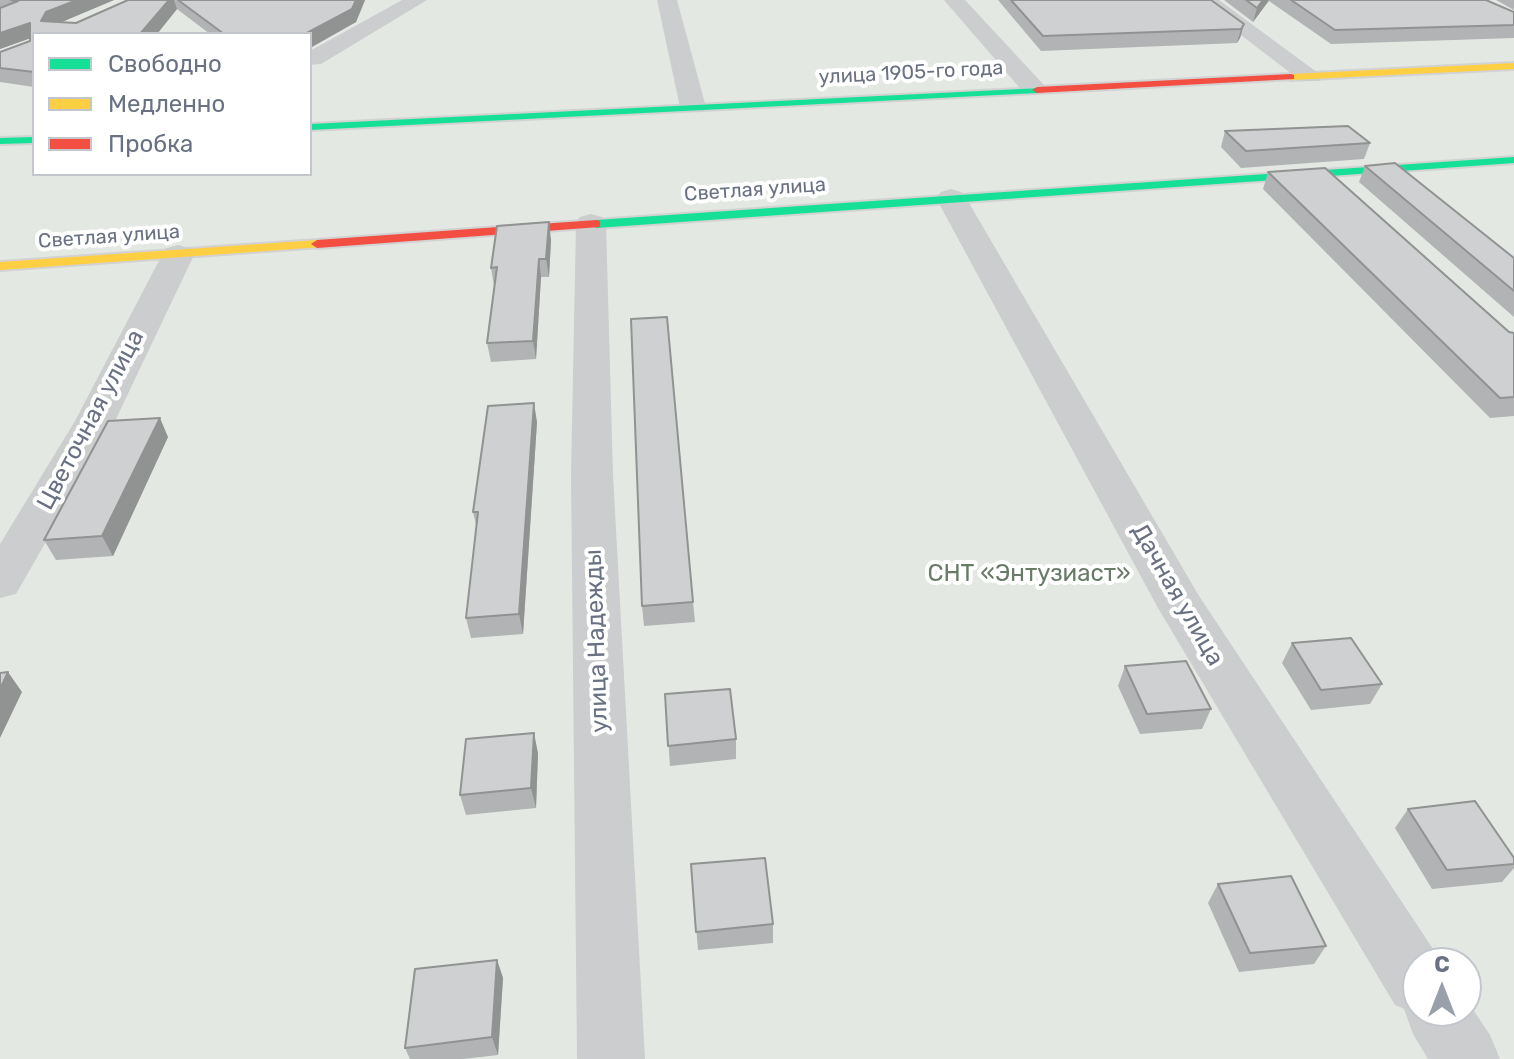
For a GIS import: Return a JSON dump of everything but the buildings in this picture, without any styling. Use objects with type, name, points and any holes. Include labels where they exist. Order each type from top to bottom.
[{"type":"street","points":[[313,59],[417,0]]},
{"type":"street","points":[[667,0],[693,107]]},
{"type":"street","points":[[954,0],[1034,89]]},
{"type":"street","points":[[1205,0],[1310,76]]},
{"type":"street","name":"улица 1905-го года","points":[[312,127],[1514,66]]},
{"type":"street","points":[[0,141],[32,140]]},
{"type":"street","name":"Светлая улица","points":[[0,266],[1514,160]]},
{"type":"street","points":[[1327,173],[1362,204]]},
{"type":"street","name":"Дачная улица","points":[[951,198],[1182,608],[1402,958]]},
{"type":"street","name":"улица Надежды","points":[[591,223],[592,475],[611,1059]]},
{"type":"street","name":"Цветочная улица","points":[[0,582],[95,421],[178,255]]},
{"type":"street","points":[[1446,1027],[1466,1059]]},
{"type":"green space","name":"СНТ «Энтузиаст»","points":[[0,0],[1514,0],[1514,1059],[0,1059]]},
{"type":"traffic: fast","points":[[312,127],[1037,90]]},
{"type":"traffic: fast","points":[[0,141],[32,140]]},
{"type":"traffic: fast","points":[[596,224],[1514,160]]},
{"type":"traffic: slow","points":[[1291,77],[1514,66]]},
{"type":"traffic: slow","points":[[0,266],[317,244]]},
{"type":"traffic: jam","points":[[1037,90],[1291,77]]},
{"type":"traffic: jam","points":[[317,244],[596,224]]}]
